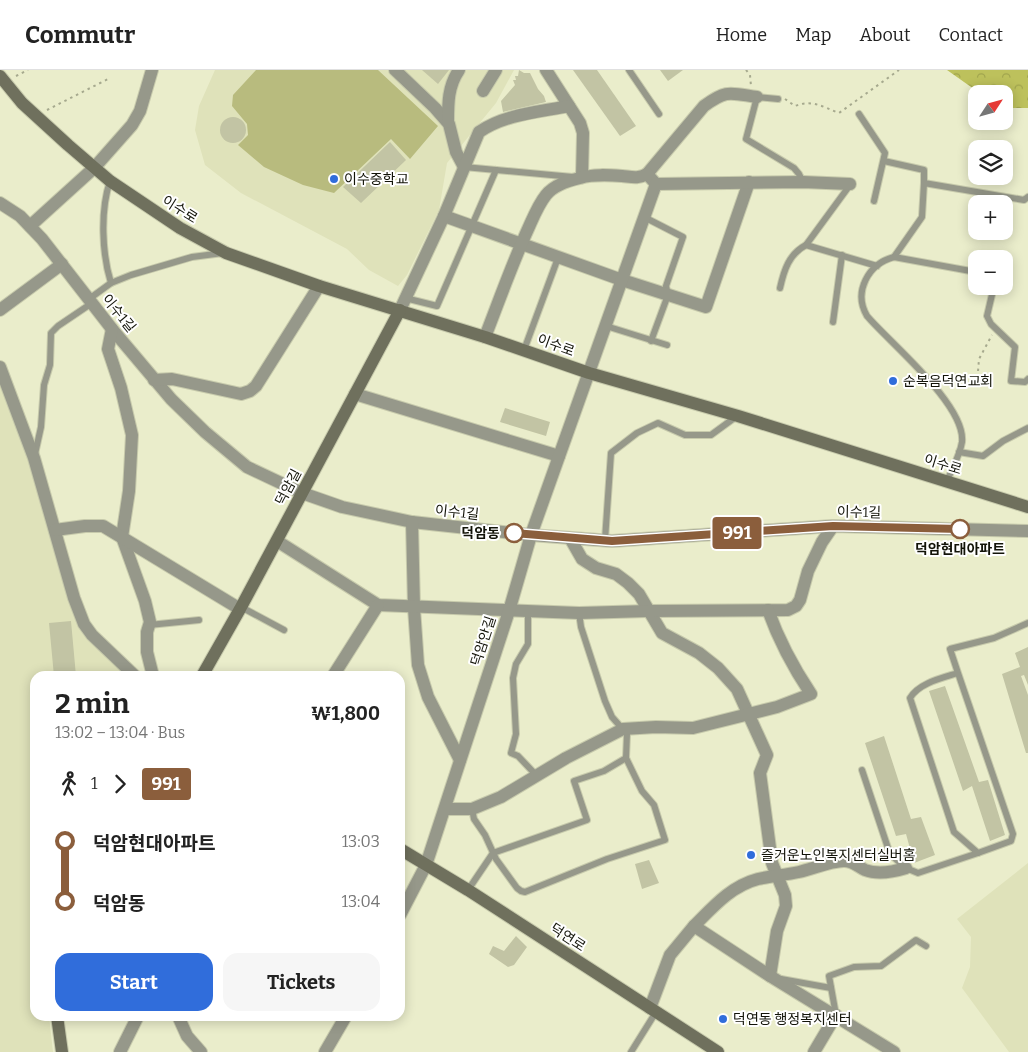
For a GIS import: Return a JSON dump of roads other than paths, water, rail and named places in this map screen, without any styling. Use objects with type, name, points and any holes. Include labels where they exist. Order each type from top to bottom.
[{"type":"main road","name":"이수로","points":[[2,79],[22,102],[110,181],[180,228],[226,253],[319,286],[485,337],[589,373],[738,416],[1028,507]]},
{"type":"main road","name":"덕암길","points":[[205,671],[241,608],[400,310]]},
{"type":"main road","name":"덕연로","points":[[405,852],[468,890],[718,1052]]},
{"type":"main road","points":[[58,1021],[62,1052]]},
{"type":"street","points":[[30,226],[94,168],[137,117],[152,70]]},
{"type":"street","points":[[395,70],[436,108],[448,122]]},
{"type":"street","points":[[459,70],[450,87],[448,122],[456,152],[464,167]]},
{"type":"street","points":[[483,91],[496,70]]},
{"type":"street","points":[[546,70],[580,123],[584,133],[582,177]]},
{"type":"street","points":[[485,337],[521,245],[546,194],[561,184],[582,177],[599,175],[640,178],[647,174],[704,106],[724,94],[754,96]]},
{"type":"street","points":[[400,310],[444,216],[479,132],[489,124],[513,116],[569,106]]},
{"type":"street","points":[[647,174],[656,184],[749,182],[850,184]]},
{"type":"street","points":[[444,216],[558,258],[706,307],[749,182]]},
{"type":"street","name":"덕암안길","points":[[405,905],[426,865],[509,611],[531,535],[656,184]]},
{"type":"street","name":"이수1길","points":[[0,203],[20,216],[30,226],[154,380],[171,400],[205,432],[246,467],[302,493],[342,507],[412,522],[531,535],[605,540],[833,526],[1028,531]]},
{"type":"street","points":[[0,310],[62,264]]},
{"type":"street","points":[[154,380],[172,379],[241,394],[250,392],[319,286]]},
{"type":"street","points":[[112,329],[108,349],[121,388],[132,436],[122,537],[145,601],[150,622],[147,632],[147,652],[152,671]]},
{"type":"street","points":[[0,367],[34,458],[74,598],[84,624],[92,635],[129,671]]},
{"type":"street","points":[[355,394],[560,456]]},
{"type":"street","points":[[412,522],[414,608],[418,666],[428,698],[460,760]]},
{"type":"street","points":[[55,530],[103,526],[241,608]]},
{"type":"street","points":[[277,541],[378,605],[414,608],[579,613],[648,610],[788,610],[796,606],[800,600],[808,571],[822,542],[833,526]]},
{"type":"street","points":[[570,538],[582,559],[596,568],[616,574],[639,594],[662,633],[699,654],[718,668],[737,689],[768,755],[760,773],[772,863],[785,895],[786,906],[777,931],[772,978]]},
{"type":"street","points":[[336,671],[378,605]]},
{"type":"street","points":[[445,809],[472,809],[513,791],[566,758],[623,729],[656,727],[693,728],[777,707],[811,694],[790,662],[776,633],[768,610]]},
{"type":"street","points":[[653,1010],[670,955],[718,901],[733,890],[744,884],[844,861],[855,863],[865,870],[875,872],[895,871],[906,868]]},
{"type":"street","points":[[694,926],[772,978],[836,1015],[894,1052]]},
{"type":"street","points":[[814,1052],[836,1015]]},
{"type":"street","points":[[120,1052],[136,1021]]},
{"type":"street","points":[[180,1021],[187,1036],[197,1050]]},
{"type":"street","points":[[325,1052],[343,1021]]},
{"type":"lane","points":[[629,70],[659,114]]},
{"type":"lane","points":[[778,100],[754,96],[746,139],[794,168],[803,182]]},
{"type":"lane","points":[[859,114],[884,153],[884,161],[874,201]]},
{"type":"lane","points":[[884,161],[924,170],[922,217],[894,257]]},
{"type":"lane","points":[[464,167],[582,177]]},
{"type":"lane","points":[[406,298],[437,306],[496,170]]},
{"type":"lane","points":[[110,181],[106,192],[104,227],[105,264],[111,283]]},
{"type":"lane","points":[[924,182],[1024,200],[1028,197]]},
{"type":"lane","points":[[780,288],[785,269],[796,250],[806,245],[850,184]]},
{"type":"lane","points":[[644,218],[683,237],[666,286],[668,295],[651,340]]},
{"type":"lane","points":[[806,245],[878,266]]},
{"type":"lane","points":[[34,458],[41,427],[44,385],[50,365],[51,333],[111,283],[192,257],[226,253]]},
{"type":"lane","points":[[833,322],[842,255]]},
{"type":"lane","points":[[947,481],[962,442],[960,426],[947,404],[920,371],[874,324],[863,309],[860,300],[868,275],[884,261],[894,257],[968,271]]},
{"type":"lane","points":[[524,350],[558,258]]},
{"type":"lane","points":[[992,295],[987,316],[991,324],[1015,347],[1011,381],[1025,382],[1028,380]]},
{"type":"lane","points":[[606,326],[667,346]]},
{"type":"lane","points":[[605,540],[612,453],[637,433],[658,423],[684,435],[711,435],[738,416]]},
{"type":"lane","points":[[959,452],[984,456],[1003,441],[1028,428]]},
{"type":"lane","points":[[241,608],[284,630]]},
{"type":"lane","points":[[528,611],[528,644],[516,664],[513,678],[516,734],[511,753],[518,756],[537,776]]},
{"type":"lane","points":[[472,809],[474,819],[485,835],[496,859],[517,888],[525,892],[607,859],[664,840],[654,805],[642,791],[626,758],[627,734],[612,716],[605,701],[581,627],[579,613]]},
{"type":"lane","points":[[149,625],[199,620]]},
{"type":"lane","points":[[862,770],[890,854],[906,868],[918,873],[1011,841],[1013,834],[950,649],[994,638],[1028,623]]},
{"type":"lane","points":[[958,673],[932,682],[914,691],[910,698],[954,832],[978,853]]},
{"type":"lane","points":[[468,890],[493,853],[587,820],[574,781],[604,771],[626,758]]},
{"type":"lane","points":[[836,1015],[829,976],[854,967],[881,966],[916,940],[926,946]]},
{"type":"lane","points":[[772,978],[831,988]]},
{"type":"lane","points":[[632,1052],[653,1010]]},
{"type":"place","name":"이수중학교","points":[[334,179]]},
{"type":"place","name":"순복음덕연교회","points":[[893,381]]},
{"type":"place","name":"덕암현대아파트","points":[[960,529]]},
{"type":"place","name":"덕암동","points":[[514,533]]},
{"type":"place","name":"즐거운노인복지센터실버홈","points":[[751,855]]},
{"type":"place","name":"덕연동 행정복지센터","points":[[723,1019]]}]
